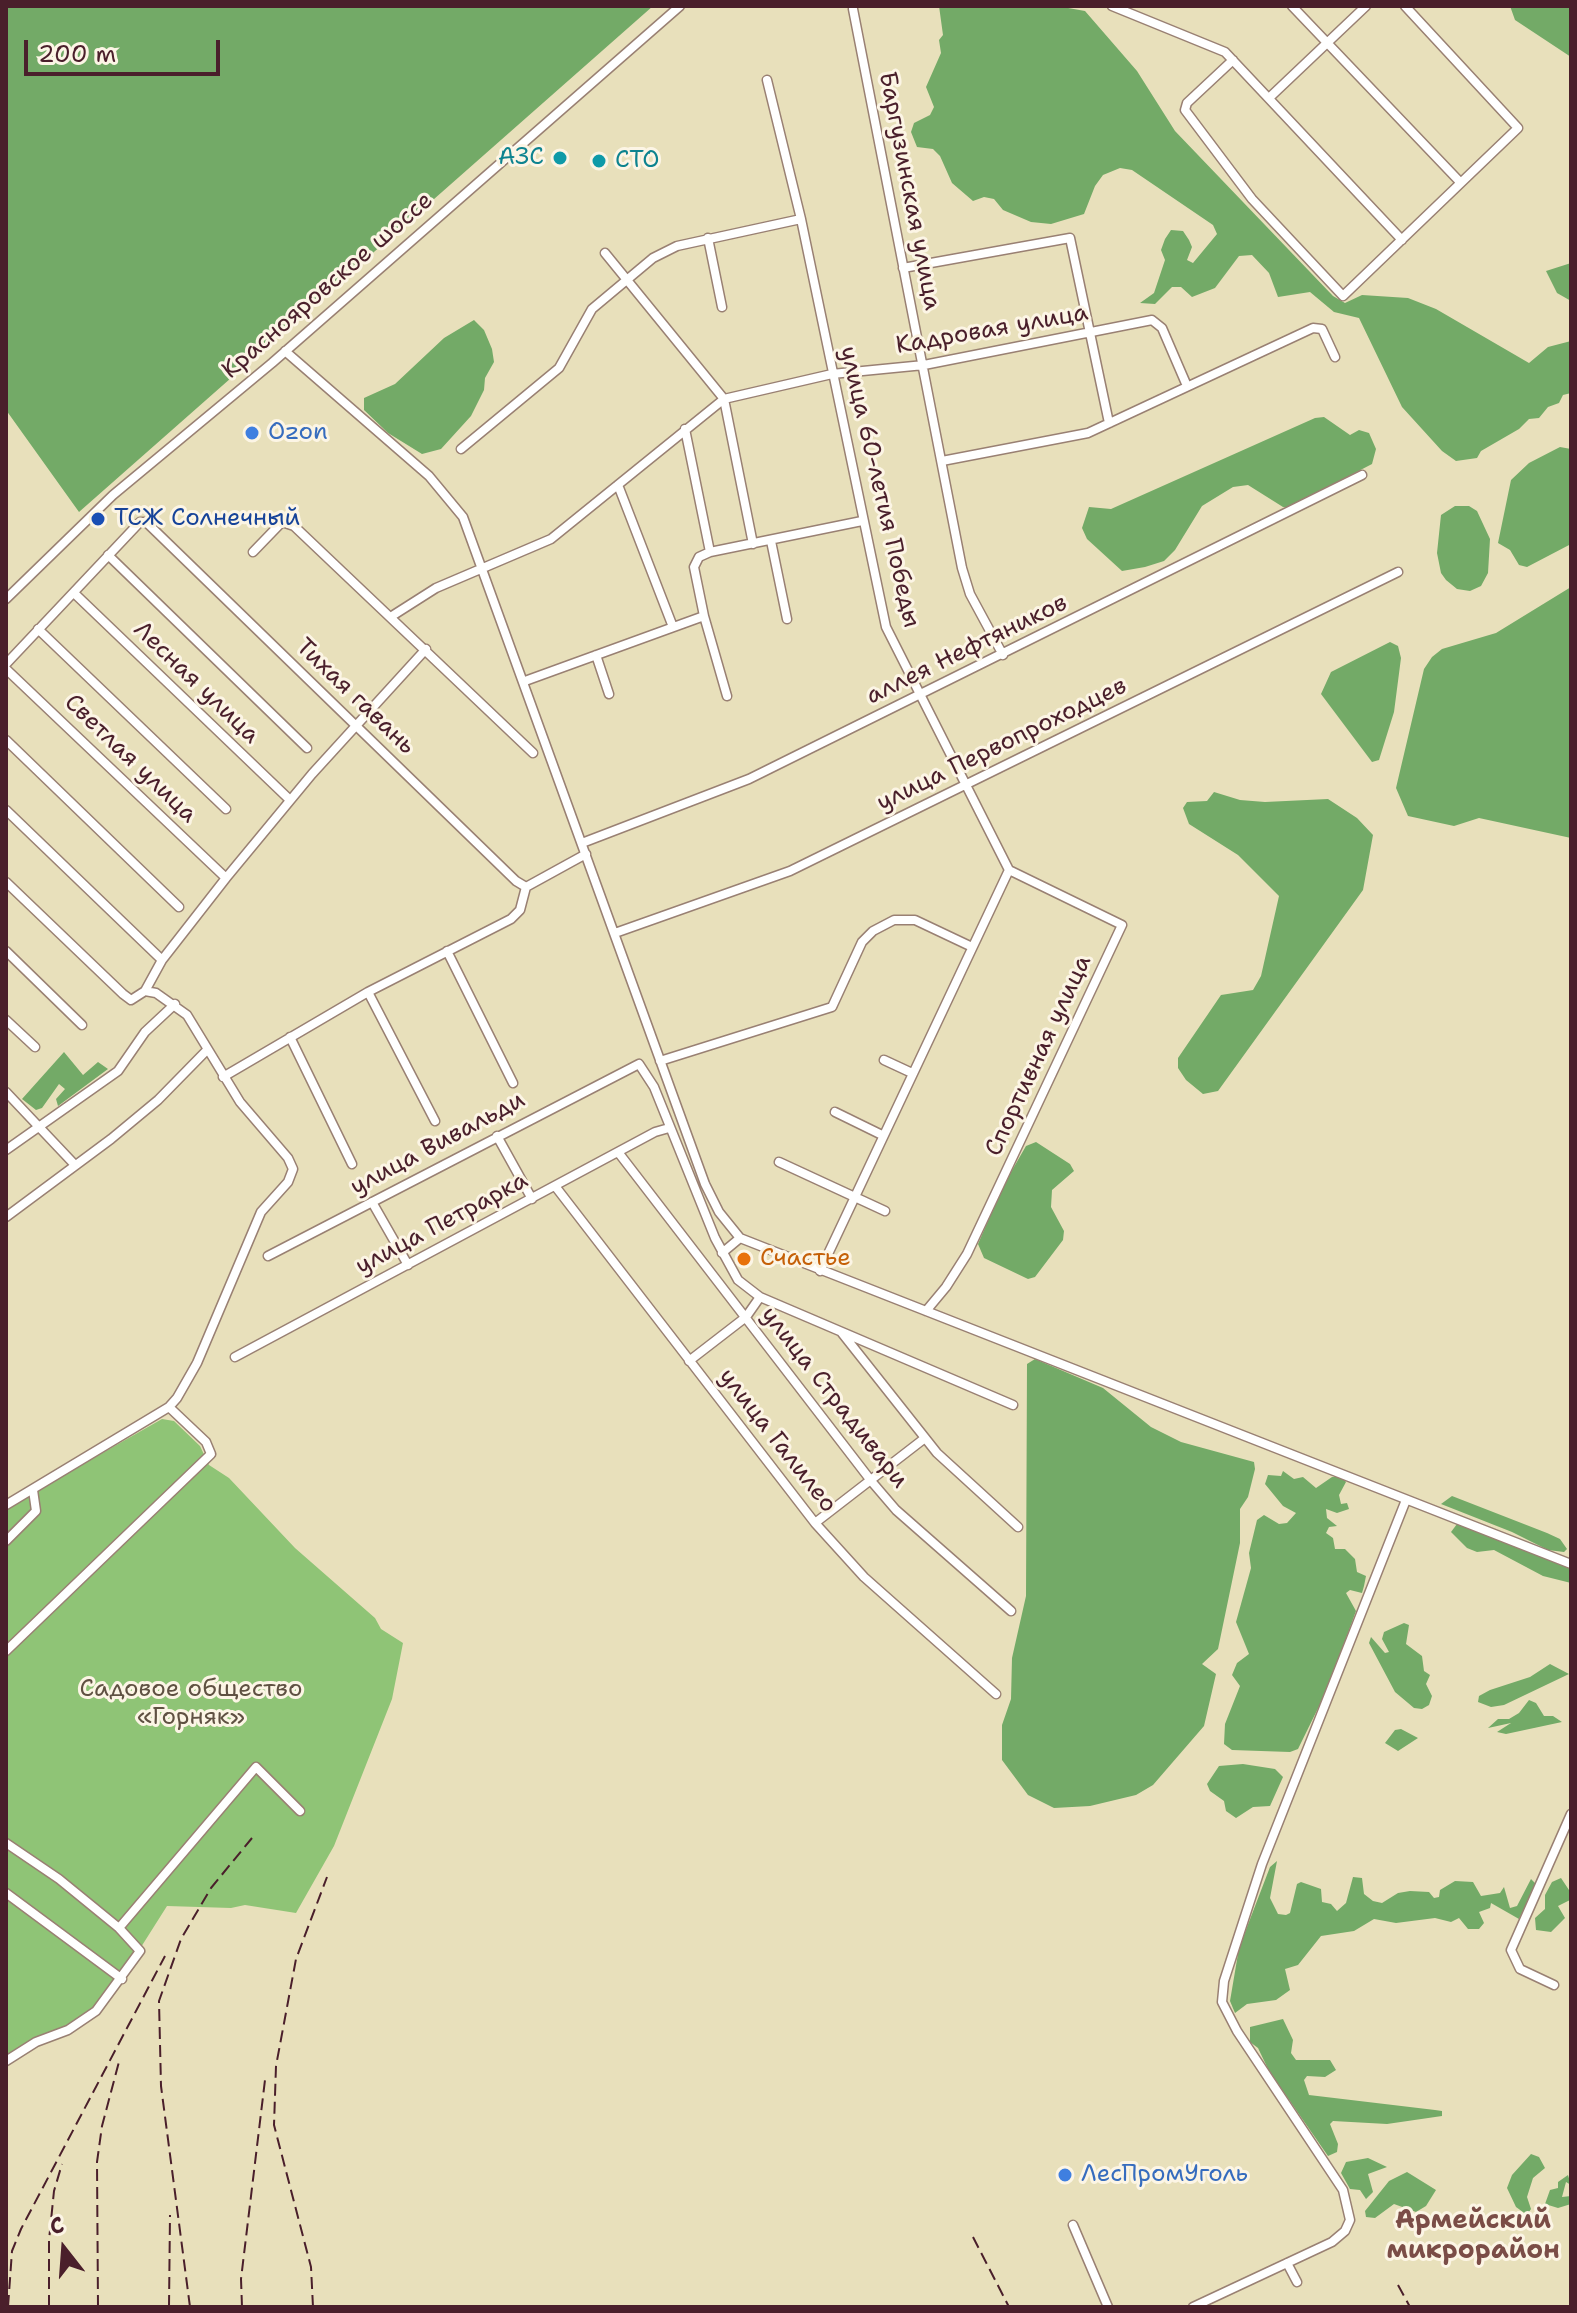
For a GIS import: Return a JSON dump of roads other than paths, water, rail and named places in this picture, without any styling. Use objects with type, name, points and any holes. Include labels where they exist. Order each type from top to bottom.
[{"type":"street","name":"Краснояровское шоссе","points":[[6,599],[113,495],[285,351],[680,6]]},
{"type":"street","points":[[1112,6],[1218,48],[1233,60],[1402,240]]},
{"type":"street","points":[[1292,6],[1460,182]]},
{"type":"street","points":[[1269,98],[1366,6]]},
{"type":"street","points":[[1233,60],[1187,103],[1185,110],[1252,199],[1338,295],[1347,294],[1518,128],[1405,6]]},
{"type":"street","name":"Баргузинская улица","points":[[853,9],[970,594],[1003,655]]},
{"type":"street","name":"улица 60-летия Победы","points":[[767,80],[801,219],[886,627],[1009,870]]},
{"type":"street","points":[[461,449],[559,368],[583,320],[653,258],[677,246],[801,219]]},
{"type":"street","points":[[903,268],[1067,236],[1070,238],[1109,423]]},
{"type":"street","points":[[708,238],[722,307]]},
{"type":"street","points":[[605,253],[724,399],[753,544]]},
{"type":"street","name":"Кадровая улица","points":[[392,616],[436,588],[551,539],[724,399],[832,374],[924,365],[1157,321],[1187,386]]},
{"type":"street","points":[[942,461],[1088,433],[1313,328],[1322,329],[1335,357]]},
{"type":"street","points":[[285,351],[447,493],[463,517],[705,1184],[719,1212],[740,1238],[1571,1564]]},
{"type":"street","points":[[685,429],[710,552]]},
{"type":"street","name":"аллея Нефтяников","points":[[582,843],[749,779],[921,697],[1362,475]]},
{"type":"street","points":[[618,485],[673,627]]},
{"type":"street","points":[[727,696],[704,616],[694,567],[699,557],[710,552],[862,521]]},
{"type":"street","name":"Тихая гавань","points":[[108,555],[140,522],[146,522],[508,874],[526,887]]},
{"type":"street","points":[[253,552],[282,522],[288,522],[392,616],[533,753]]},
{"type":"street","points":[[771,541],[787,619]]},
{"type":"street","points":[[6,666],[108,555],[307,748]]},
{"type":"street","name":"улица Первопроходцев","points":[[615,933],[790,871],[1398,572]]},
{"type":"street","name":"Лесная улица","points":[[74,593],[290,800]]},
{"type":"street","points":[[525,681],[704,616]]},
{"type":"street","points":[[38,629],[226,809]]},
{"type":"street","points":[[6,882],[123,994],[137,999],[145,991],[162,960],[290,800],[359,727],[426,649]]},
{"type":"street","points":[[596,655],[609,694]]},
{"type":"street","name":"Светлая улица","points":[[6,666],[226,878]]},
{"type":"street","points":[[6,740],[179,907]]},
{"type":"street","points":[[6,810],[162,960]]},
{"type":"street","points":[[223,1077],[368,992],[511,919],[520,910],[526,887],[586,854]]},
{"type":"street","points":[[820,1271],[970,946],[1009,870]]},
{"type":"street","name":"Спортивная улица","points":[[926,1311],[967,1254],[1122,925],[1009,870]]},
{"type":"street","points":[[660,1061],[832,1007],[862,942],[873,931],[894,920],[915,920],[970,946]]},
{"type":"street","points":[[6,951],[82,1025]]},
{"type":"street","points":[[447,951],[513,1083]]},
{"type":"street","points":[[6,1505],[169,1407],[197,1363],[261,1212],[293,1174],[288,1158],[223,1077],[197,1028],[175,1004],[156,993],[145,991]]},
{"type":"street","points":[[368,992],[435,1121]]},
{"type":"street","points":[[6,1150],[118,1071],[145,1032],[175,1004]]},
{"type":"street","points":[[6,1020],[35,1047]]},
{"type":"street","points":[[290,1037],[352,1164]]},
{"type":"street","points":[[6,1217],[158,1100],[207,1050]]},
{"type":"street","points":[[884,1060],[912,1073]]},
{"type":"street","name":"улица Вивальди","points":[[268,1256],[628,1067],[639,1064],[644,1068],[669,1128]]},
{"type":"street","points":[[6,1092],[75,1165]]},
{"type":"street","points":[[835,1112],[882,1135]]},
{"type":"street","points":[[669,1128],[722,1253],[738,1280],[760,1297],[1013,1405]]},
{"type":"street","name":"улица Петрарка","points":[[235,1357],[618,1152],[669,1128]]},
{"type":"street","points":[[497,1136],[532,1199]]},
{"type":"street","name":"улица Страдивари","points":[[618,1152],[872,1482],[896,1510],[1011,1611]]},
{"type":"street","points":[[779,1162],[885,1211]]},
{"type":"street","name":"улица Галилео","points":[[555,1186],[815,1523],[864,1577],[996,1694]]},
{"type":"street","points":[[372,1202],[408,1265]]},
{"type":"street","points":[[722,1253],[740,1238]]},
{"type":"street","points":[[689,1361],[746,1317],[760,1297]]},
{"type":"street","points":[[842,1332],[925,1438],[1018,1527]]},
{"type":"street","points":[[6,1651],[211,1454],[206,1442],[169,1407]]},
{"type":"street","points":[[815,1523],[872,1482],[925,1438]]},
{"type":"street","points":[[6,1541],[36,1511],[33,1490]]},
{"type":"street","points":[[1193,2307],[1338,2237],[1348,2226],[1349,2206],[1343,2190],[1237,2031],[1222,2002],[1224,1981],[1262,1864],[1406,1500]]},
{"type":"street","points":[[119,1928],[256,1767],[300,1811]]},
{"type":"street","points":[[1554,1985],[1520,1969],[1511,1950],[1571,1814]]},
{"type":"street","points":[[6,1843],[59,1879],[119,1928],[140,1951],[106,2000],[80,2023],[36,2042],[6,2061]]},
{"type":"street","points":[[6,1893],[122,1979]]},
{"type":"street","points":[[1073,2225],[1108,2307]]},
{"type":"street","points":[[1287,2263],[1297,2282]]},
{"type":"railway","points":[[190,2307],[161,2086],[159,2001],[181,1939],[211,1888],[252,1838]]},
{"type":"railway","points":[[313,2307],[311,2267],[274,2125],[276,2066],[296,1959],[327,1877]]},
{"type":"railway","points":[[8,2307],[12,2251],[21,2229],[165,1956]]},
{"type":"railway","points":[[98,2307],[97,2162],[102,2126],[120,2058]]},
{"type":"railway","points":[[242,2307],[241,2279],[265,2080]]},
{"type":"railway","points":[[49,2307],[49,2240],[54,2191],[62,2164]]},
{"type":"railway","points":[[169,2307],[170,2215]]},
{"type":"railway","points":[[973,2237],[1009,2307]]},
{"type":"railway","points":[[1398,2285],[1410,2307]]},
{"type":"place","name":"АЗС","points":[[560,158]]},
{"type":"place","name":"СТО","points":[[599,161]]},
{"type":"place","name":"Ozon","points":[[252,433]]},
{"type":"place","name":"ТСЖ Солнечный","points":[[98,519]]},
{"type":"place","name":"Счастье","points":[[744,1259]]},
{"type":"place","name":"ЛесПромУголь","points":[[1065,2175]]},
{"type":"district","name":"Армейский микрорайон","points":[[1473,2236]]},
{"type":"park label","name":"Садовое общество «Горняк»","points":[[191,1704]]}]
